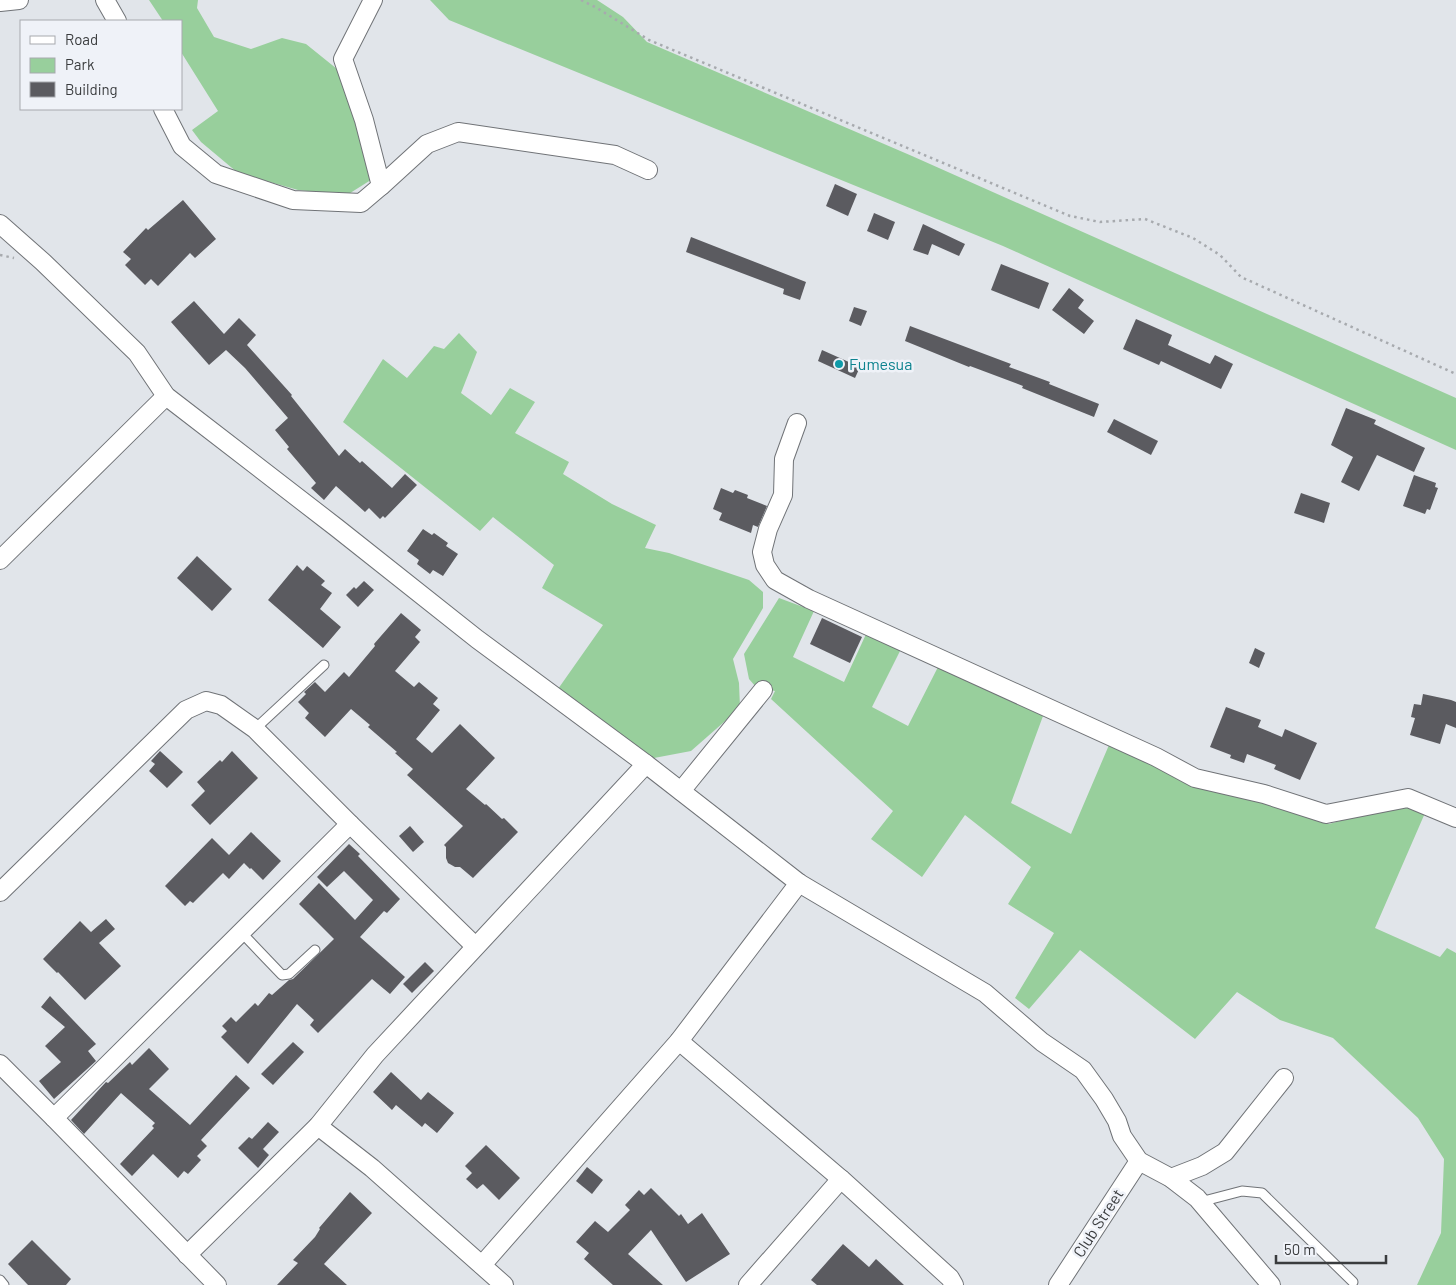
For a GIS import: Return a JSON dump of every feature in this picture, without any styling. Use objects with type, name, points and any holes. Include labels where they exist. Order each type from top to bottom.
[{"type":"street","points":[[0,2],[19,0]]},
{"type":"street","points":[[106,0],[116,20]]},
{"type":"street","points":[[373,0],[343,59],[364,120],[381,186]]},
{"type":"street","points":[[164,110],[182,146],[216,174],[293,200],[361,203],[427,144],[458,132],[615,155],[648,170]]},
{"type":"street","points":[[0,224],[43,262],[137,353],[166,396],[477,639],[646,764],[799,883],[986,993],[1042,1042],[1082,1070],[1104,1098],[1117,1121],[1122,1136],[1139,1161],[1171,1178],[1200,1202],[1271,1285]]},
{"type":"street","points":[[0,560],[166,396]]},
{"type":"street","points":[[798,424],[784,459],[783,496],[768,529],[762,552],[765,565],[775,580],[809,599],[1156,757],[1195,778],[1264,794],[1326,814],[1408,798],[1456,818]]},
{"type":"street","points":[[681,791],[763,690]]},
{"type":"street","points":[[0,892],[186,710],[206,701],[222,705],[255,729],[475,946]]},
{"type":"street","points":[[187,1255],[318,1126],[376,1055],[475,946],[646,764]]},
{"type":"street","points":[[54,1118],[240,931],[350,824]]},
{"type":"street","points":[[482,1265],[679,1041],[799,883]]},
{"type":"street","points":[[679,1041],[842,1179],[950,1278],[954,1285]]},
{"type":"street","points":[[0,1064],[217,1285]]},
{"type":"street","points":[[1171,1178],[1202,1166],[1225,1152],[1284,1078]]},
{"type":"street","points":[[318,1126],[372,1168],[504,1285]]},
{"type":"street","name":"Club Street","points":[[1058,1285],[1139,1161]]},
{"type":"street","points":[[748,1285],[842,1179]]},
{"type":"lane","points":[[255,729],[324,665]]},
{"type":"lane","points":[[240,931],[282,974],[289,974],[315,950]]},
{"type":"lane","points":[[1200,1202],[1242,1191],[1262,1193],[1353,1282]]},
{"type":"lane","points":[[0,1280],[4,1285]]},
{"type":"path","points":[[581,0],[649,40],[1070,216],[1100,222],[1145,219],[1193,238],[1220,255],[1241,277],[1456,374]]},
{"type":"green space","points":[[149,0],[198,0],[197,8],[214,37],[251,49],[282,38],[306,44],[337,69],[361,134],[374,178],[347,195],[298,190],[238,173],[201,142],[192,130],[218,111],[182,54],[182,20],[162,20]]},
{"type":"green space","points":[[430,0],[597,0],[623,17],[647,42],[912,156],[1456,398],[1456,450],[1003,246],[449,20]]},
{"type":"green space","points":[[459,333],[477,352],[461,393],[491,415],[510,388],[535,402],[515,433],[569,462],[563,474],[612,504],[656,525],[645,548],[669,553],[749,580],[763,592],[763,608],[733,659],[739,683],[740,708],[691,751],[654,758],[606,728],[558,689],[603,625],[542,588],[554,565],[493,517],[480,531],[343,422],[383,359],[407,378],[434,346],[444,349]]},
{"type":"green space","points":[[779,598],[814,611],[793,657],[844,682],[867,632],[902,647],[872,707],[908,726],[938,667],[1043,716],[1011,803],[1071,834],[1109,745],[1239,794],[1329,824],[1397,805],[1425,813],[1375,928],[1440,957],[1447,948],[1456,953],[1456,1285],[1417,1285],[1441,1233],[1444,1159],[1418,1118],[1333,1038],[1280,1020],[1237,992],[1195,1039],[1080,950],[1029,1009],[1015,998],[1054,933],[1008,904],[1031,867],[965,815],[922,877],[871,839],[893,811],[771,699],[775,691],[756,687],[749,679],[744,654]]},
{"type":"building","points":[[835,184],[857,194],[848,216],[826,206]]},
{"type":"building","points":[[183,200],[216,239],[195,258],[190,253],[158,286],[151,279],[145,285],[125,265],[131,259],[123,252],[146,228],[148,230]]},
{"type":"building","points":[[874,213],[895,222],[888,240],[867,231]]},
{"type":"building","points":[[923,224],[965,244],[959,256],[932,244],[928,255],[913,250]]},
{"type":"building","points":[[691,237],[806,282],[800,300],[783,294],[784,289],[686,252]]},
{"type":"building","points":[[1001,264],[1049,283],[1039,309],[991,290]]},
{"type":"building","points":[[1069,288],[1084,300],[1078,308],[1094,321],[1084,334],[1052,310]]},
{"type":"building","points":[[194,301],[224,334],[239,318],[256,335],[247,345],[292,395],[339,456],[345,449],[360,463],[362,461],[392,488],[405,474],[417,485],[385,518],[383,516],[380,519],[369,508],[365,512],[336,486],[324,500],[311,488],[316,483],[287,449],[289,447],[275,430],[288,418],[245,368],[226,350],[209,365],[171,322]]},
{"type":"building","points":[[854,307],[867,311],[861,326],[849,321]]},
{"type":"building","points":[[1136,319],[1172,335],[1168,345],[1210,364],[1215,355],[1233,364],[1221,389],[1161,361],[1159,365],[1123,349]]},
{"type":"building","points":[[910,326],[1011,364],[1009,367],[1050,382],[1049,384],[1099,404],[1094,417],[1022,388],[1023,386],[905,341]]},
{"type":"building","name":"Fumesua","points":[[822,350],[860,367],[855,378],[818,361]]},
{"type":"building","points":[[1346,408],[1376,420],[1374,424],[1425,448],[1414,472],[1377,455],[1359,491],[1341,482],[1353,457],[1331,445]]},
{"type":"building","points":[[1114,419],[1158,441],[1151,455],[1107,432]]},
{"type":"building","points":[[1414,475],[1436,483],[1435,487],[1438,488],[1430,510],[1427,509],[1425,514],[1403,506]]},
{"type":"building","points":[[721,488],[733,493],[735,490],[748,495],[747,498],[767,506],[758,527],[753,525],[751,533],[719,520],[722,513],[713,509]]},
{"type":"building","points":[[1301,493],[1330,503],[1324,523],[1294,513]]},
{"type":"building","points":[[423,529],[432,535],[434,533],[448,543],[446,546],[458,554],[443,576],[433,570],[430,574],[417,564],[419,560],[407,551]]},
{"type":"building","points":[[197,556],[232,589],[212,611],[177,578]]},
{"type":"building","points":[[297,565],[303,571],[307,566],[325,581],[321,585],[332,593],[320,609],[341,627],[323,648],[268,600]]},
{"type":"building","points":[[364,581],[374,590],[358,607],[346,595]]},
{"type":"building","points":[[401,613],[421,630],[415,637],[420,642],[395,671],[414,687],[419,682],[438,698],[433,704],[440,710],[416,739],[432,753],[460,724],[495,758],[466,789],[502,819],[504,818],[518,832],[473,878],[460,867],[455,867],[448,863],[446,858],[446,847],[444,845],[463,826],[407,775],[413,769],[395,753],[397,752],[368,727],[370,725],[351,709],[325,737],[305,718],[309,713],[298,702],[306,694],[304,692],[315,682],[325,692],[344,672],[349,677]]},
{"type":"building","points":[[822,618],[862,637],[850,663],[810,644]]},
{"type":"building","points":[[1255,648],[1265,653],[1259,668],[1249,663]]},
{"type":"building","points":[[1423,694],[1456,702],[1456,728],[1446,724],[1440,744],[1410,735],[1415,718],[1411,717],[1414,704],[1421,705]]},
{"type":"building","points":[[1226,707],[1261,720],[1258,727],[1282,737],[1285,729],[1317,743],[1300,780],[1274,769],[1276,765],[1247,754],[1244,763],[1230,758],[1231,755],[1210,747]]},
{"type":"building","points":[[160,751],[183,772],[167,788],[149,771],[155,764],[151,761]]},
{"type":"building","points":[[232,751],[258,778],[210,825],[191,805],[205,791],[197,782],[220,760],[222,762]]},
{"type":"building","points":[[410,826],[424,842],[413,852],[399,836]]},
{"type":"building","points":[[251,832],[281,861],[263,880],[244,863],[229,879],[223,873],[193,903],[190,901],[185,906],[165,886],[212,838],[229,855]]},
{"type":"building","points":[[349,844],[360,854],[358,856],[400,899],[387,913],[384,911],[360,937],[405,977],[390,994],[372,979],[318,1033],[310,1025],[314,1020],[297,1004],[248,1064],[221,1037],[227,1031],[222,1026],[231,1017],[236,1022],[255,1003],[258,1006],[269,993],[272,995],[289,980],[293,979],[334,939],[299,904],[319,883],[355,920],[373,900],[344,871],[327,887],[317,877]]},
{"type":"building","points":[[106,919],[115,929],[99,943],[121,966],[85,1000],[43,959],[80,921],[91,932]]},
{"type":"building","points":[[425,962],[434,971],[412,993],[403,984]]},
{"type":"building","points":[[50,996],[96,1044],[88,1051],[96,1061],[54,1099],[39,1081],[61,1062],[45,1046],[65,1027],[41,1007]]},
{"type":"building","points":[[293,1042],[304,1052],[273,1085],[261,1074]]},
{"type":"building","points":[[149,1048],[169,1069],[149,1089],[190,1125],[236,1075],[250,1088],[201,1140],[207,1146],[197,1156],[201,1160],[188,1174],[184,1171],[178,1178],[153,1154],[132,1176],[120,1164],[154,1128],[152,1126],[155,1123],[121,1093],[84,1134],[71,1120],[106,1082],[108,1083],[130,1062],[132,1065]]},
{"type":"building","points":[[391,1072],[421,1100],[428,1092],[454,1113],[437,1133],[425,1123],[422,1127],[396,1105],[392,1110],[373,1092]]},
{"type":"building","points":[[268,1122],[279,1132],[263,1149],[269,1155],[258,1168],[238,1148],[249,1137],[252,1139]]},
{"type":"building","points":[[486,1145],[520,1178],[499,1200],[483,1184],[477,1189],[466,1179],[472,1173],[465,1166]]},
{"type":"building","points":[[587,1167],[603,1180],[592,1194],[576,1181]]},
{"type":"building","points":[[651,1188],[679,1216],[681,1214],[688,1224],[702,1213],[730,1254],[686,1282],[651,1230],[628,1254],[663,1285],[613,1285],[584,1259],[589,1253],[576,1242],[595,1221],[608,1232],[630,1210],[625,1205],[639,1190],[644,1195]]},
{"type":"building","points":[[350,1192],[372,1213],[324,1264],[347,1285],[277,1285],[298,1263],[293,1260],[315,1237],[319,1228]]},
{"type":"building","points":[[32,1240],[71,1279],[66,1285],[28,1285],[8,1264]]},
{"type":"building","points":[[843,1244],[869,1267],[876,1259],[904,1285],[817,1285],[811,1280]]},
{"type":"place","name":"Fumesua","points":[[839,364]]}]
